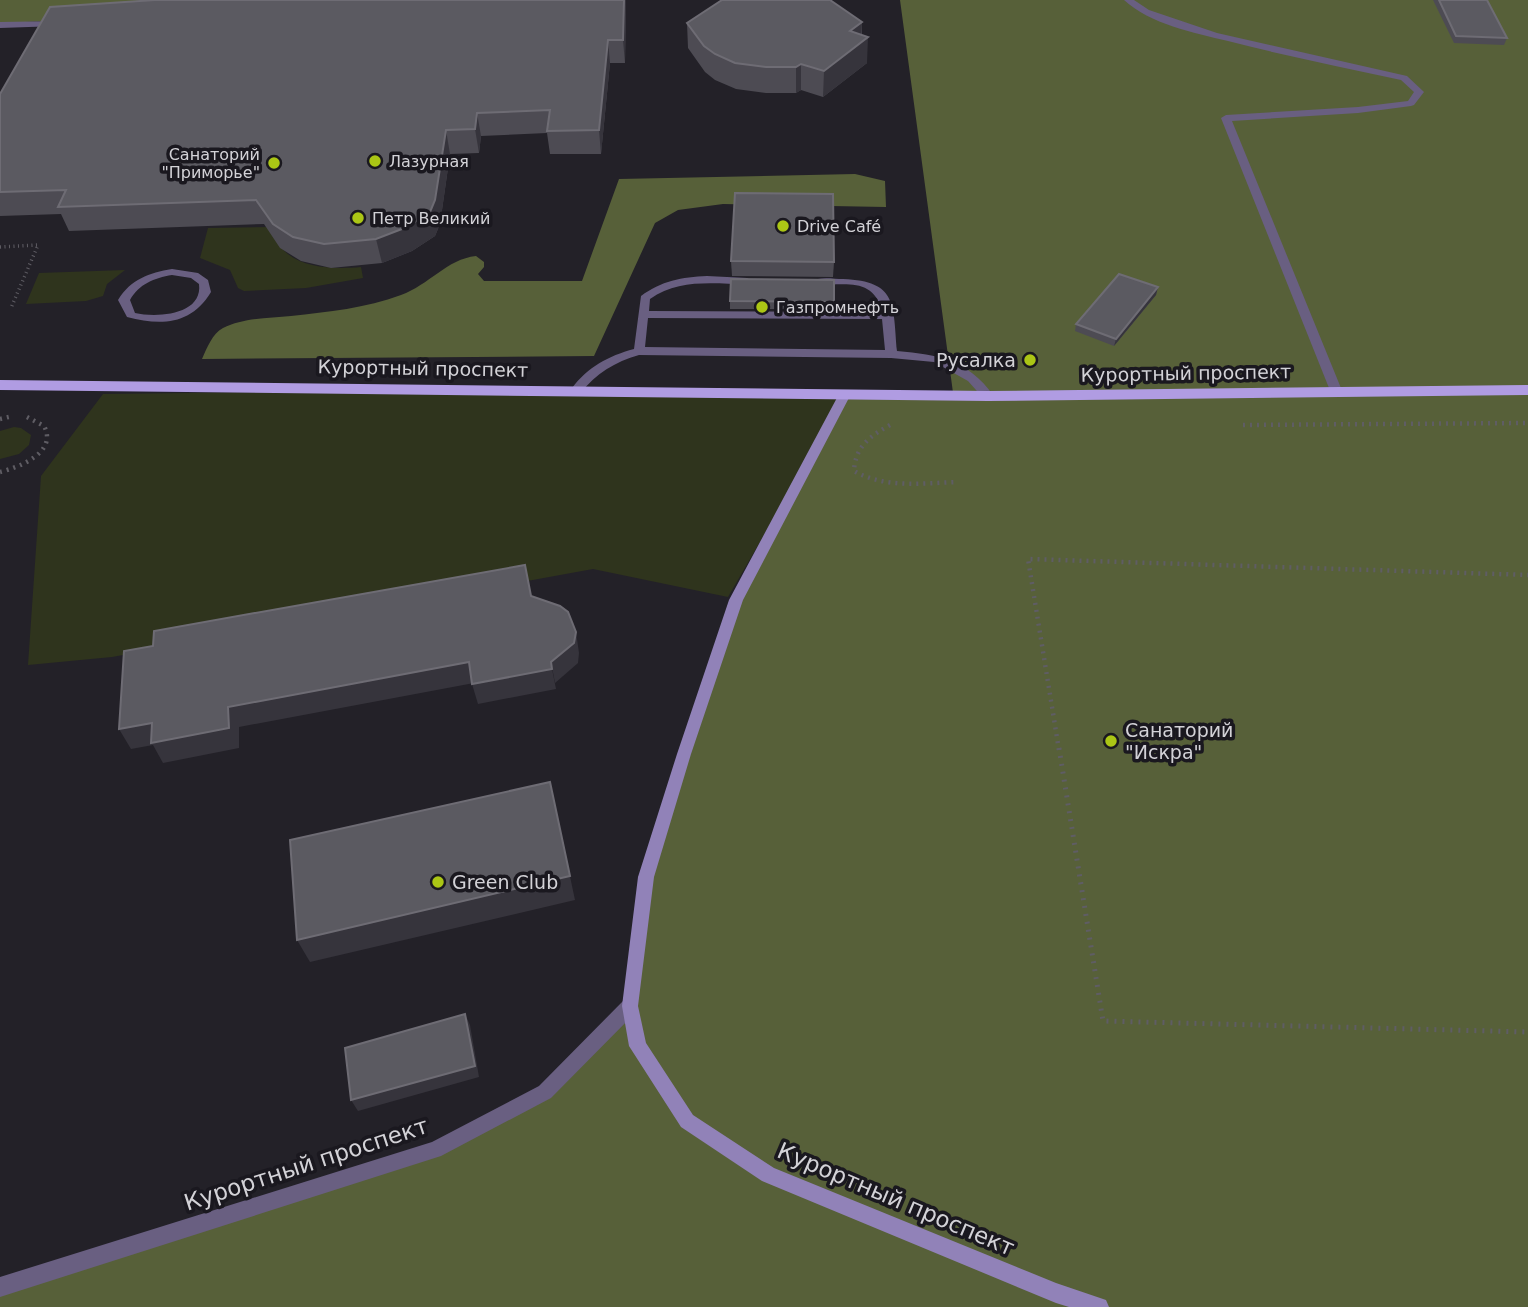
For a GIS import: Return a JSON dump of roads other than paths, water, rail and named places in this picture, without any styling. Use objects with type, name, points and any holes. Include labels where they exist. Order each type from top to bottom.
[{"type":"main road","name":"Курортный проспект","points":[[0,385],[988,396],[1528,390]]},
{"type":"street","points":[[1128,0],[1151,14],[1197,32],[1404,78],[1419,92],[1411,103],[1358,110],[1226,118],[1337,393]]},
{"type":"street","points":[[0,25],[64,22]]},
{"type":"street","points":[[172,272],[195,275],[207,286],[206,294],[193,309],[181,315],[167,319],[141,319],[126,308],[124,300],[128,292],[146,278],[172,272]]},
{"type":"street","points":[[639,351],[645,298],[657,287],[675,281],[755,281]]},
{"type":"street","points":[[808,282],[862,282],[877,288],[887,300],[891,354]]},
{"type":"street","points":[[644,314],[888,316]]},
{"type":"street","points":[[576,391],[586,376],[610,359],[639,351],[891,354],[937,359],[972,378],[988,396]]},
{"type":"street","name":"Курортный проспект","points":[[845,394],[736,600],[646,877],[630,1006],[638,1046],[687,1121],[768,1175],[1056,1293],[1099,1307]]},
{"type":"street","name":"Курортный проспект","points":[[0,1287],[435,1150],[545,1092],[630,1006]]},
{"type":"place","name":"Лазурная","points":[[375,161]]},
{"type":"place","name":"Санаторий \"Приморье\"","points":[[274,163]]},
{"type":"place","name":"Петр Великий","points":[[358,218]]},
{"type":"place","name":"Drive Café","points":[[783,226]]},
{"type":"place","name":"Газпромнефть","points":[[762,307]]},
{"type":"place","name":"Русалка","points":[[1030,360]]},
{"type":"place","name":"Санаторий \"Искра\"","points":[[1111,741]]},
{"type":"place","name":"Green Club","points":[[438,882]]}]
